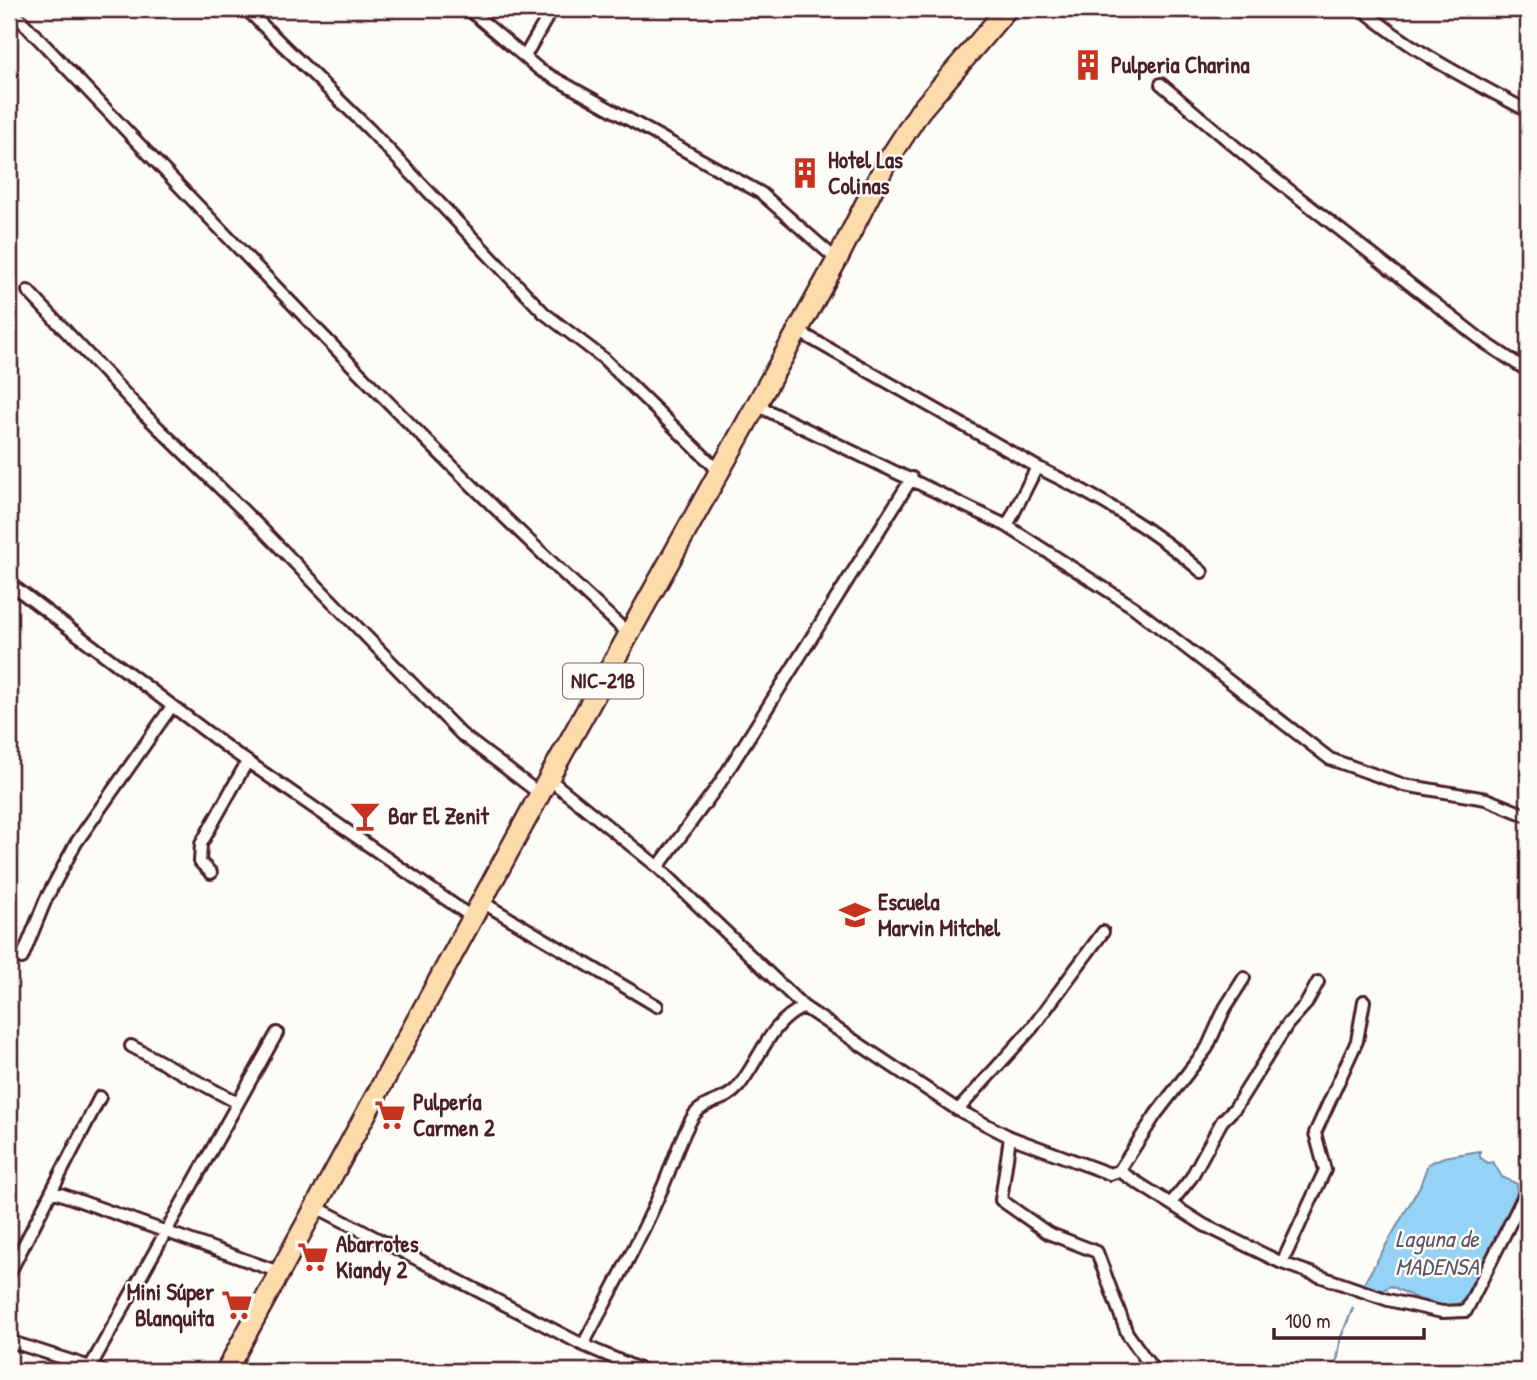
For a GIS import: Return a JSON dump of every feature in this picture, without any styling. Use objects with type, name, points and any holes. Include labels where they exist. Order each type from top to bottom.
[{"type":"highway","name":"NIC-21B","points":[[226,1371],[544,786],[837,260],[885,165],[920,111],[1007,9]]},
{"type":"street","points":[[10,9],[528,543],[629,634]]},
{"type":"street","points":[[246,9],[369,129],[544,313],[603,358],[718,470]]},
{"type":"street","points":[[468,9],[540,70],[761,193],[837,260]]},
{"type":"street","points":[[525,56],[552,9]]},
{"type":"street","points":[[1362,9],[1388,31],[1441,65],[1522,108]]},
{"type":"street","points":[[1161,83],[1257,165],[1483,342],[1528,371]]},
{"type":"street","points":[[28,291],[144,414],[461,734],[544,786],[658,867],[804,1007],[958,1110],[1010,1137],[1110,1174],[1119,1171],[1156,1114],[1207,1048],[1225,1008],[1244,978]]},
{"type":"street","points":[[796,330],[1037,467],[1095,495],[1170,544],[1202,572]]},
{"type":"street","points":[[757,405],[1007,526],[1132,606],[1330,760],[1404,785],[1486,799],[1528,816]]},
{"type":"street","points":[[1007,526],[1037,467]]},
{"type":"street","points":[[658,867],[720,783],[912,478]]},
{"type":"street","points":[[9,583],[247,762],[477,910],[657,1006]]},
{"type":"street","points":[[22,958],[46,898],[76,843],[172,706]]},
{"type":"street","points":[[211,873],[200,862],[201,844],[247,762]]},
{"type":"street","points":[[958,1110],[1032,1028],[1103,932]]},
{"type":"street","points":[[1171,1203],[1191,1178],[1222,1121],[1235,1108],[1318,982]]},
{"type":"street","points":[[1282,1263],[1325,1170],[1315,1133],[1357,1041],[1364,1001]]},
{"type":"street","points":[[583,1345],[660,1194],[694,1115],[704,1105],[719,1101],[737,1088],[755,1057],[784,1020],[804,1007]]},
{"type":"street","points":[[90,1369],[168,1231],[236,1102],[277,1033]]},
{"type":"street","points":[[131,1046],[236,1102]]},
{"type":"street","points":[[9,1274],[100,1097]]},
{"type":"street","points":[[1010,1137],[1000,1200],[1048,1233],[1097,1252],[1128,1333],[1154,1371]]},
{"type":"street","points":[[1119,1171],[1205,1225],[1282,1263],[1388,1300],[1443,1312],[1466,1311],[1528,1188]]},
{"type":"street","points":[[52,1191],[279,1272]]},
{"type":"street","points":[[316,1207],[583,1345],[644,1371]]},
{"type":"street","points":[[9,1341],[103,1371]]},
{"type":"water","name":"Laguna de MADENSA","points":[[1480,1151],[1480,1157],[1487,1163],[1493,1162],[1502,1177],[1517,1184],[1517,1192],[1492,1248],[1461,1303],[1433,1304],[1391,1286],[1379,1292],[1363,1285],[1420,1186],[1428,1164],[1444,1157]]},
{"type":"waterway","points":[[1328,1371],[1337,1361],[1341,1337],[1353,1308]]},
{"type":"place","name":"Pulperia Charina","points":[[1088,65]]},
{"type":"place","name":"Hotel Las Colinas","points":[[805,173]]},
{"type":"place","name":"Bar El Zenit","points":[[365,816]]},
{"type":"place","name":"Escuela Marvin Mitchel","points":[[855,915]]},
{"type":"place","name":"Pulpería Carmen 2","points":[[390,1115]]},
{"type":"place","name":"Abarrotes Kiandy 2","points":[[313,1257]]},
{"type":"place","name":"Mini Súper Blanquita","points":[[237,1305]]}]
